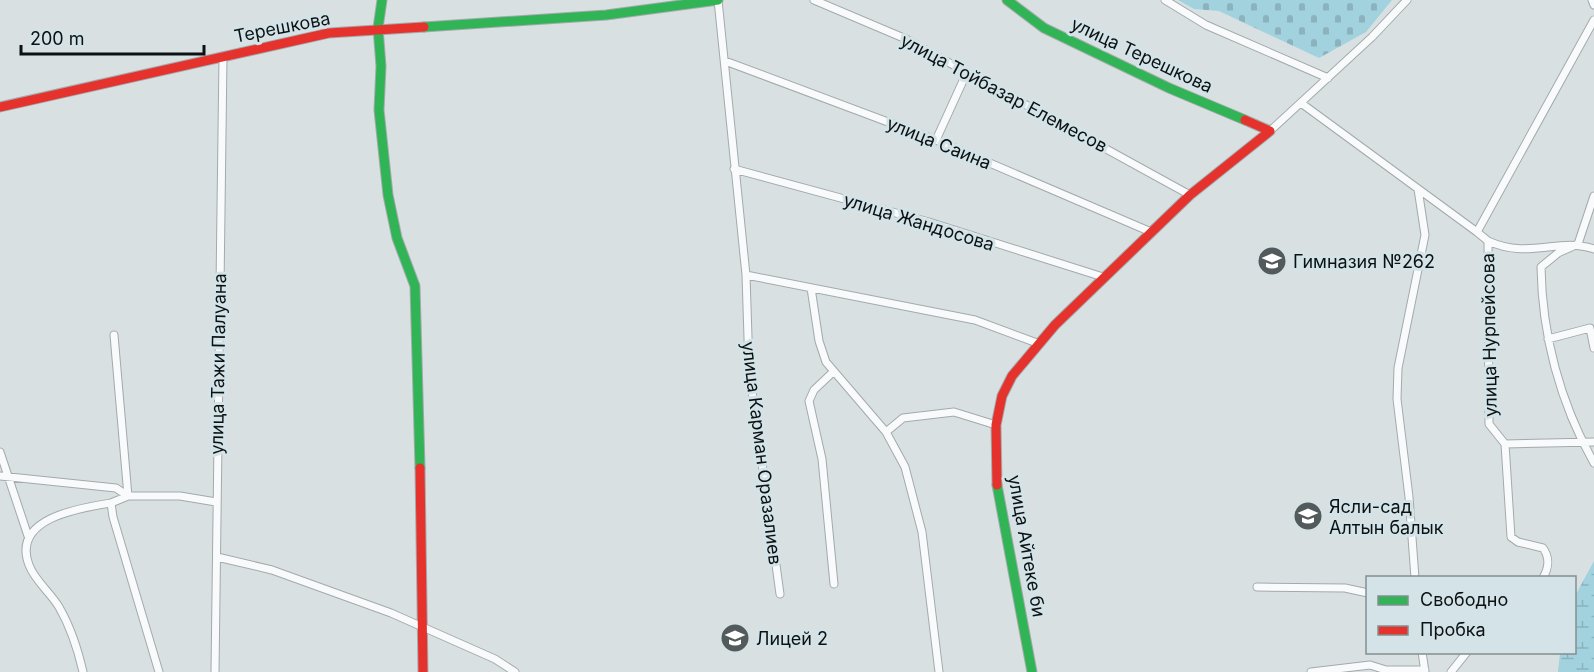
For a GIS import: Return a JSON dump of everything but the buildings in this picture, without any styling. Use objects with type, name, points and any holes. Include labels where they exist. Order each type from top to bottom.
[{"type":"street","points":[[382,0],[378,28],[381,66],[379,110],[388,195],[397,238],[415,286],[424,626],[423,672]]},
{"type":"street","name":"Терешкова","points":[[0,106],[329,33],[378,28],[606,15],[688,2],[718,0]]},
{"type":"street","name":"улица Карман Оразалиев","points":[[718,0],[746,275],[749,369],[780,594]]},
{"type":"street","name":"улица Тойбазар Елемесов","points":[[814,0],[906,39],[1190,195]]},
{"type":"street","name":"улица Терешкова","points":[[1007,0],[1044,28],[1169,88],[1270,130]]},
{"type":"street","points":[[1165,0],[1206,25],[1328,78]]},
{"type":"street","points":[[1270,130],[1328,78],[1407,0]]},
{"type":"street","points":[[1592,0],[1594,5]]},
{"type":"street","name":"улица Нурпейсова","points":[[1544,576],[1548,555],[1543,548],[1518,542],[1511,537],[1505,444],[1489,424],[1488,241],[1477,232],[1594,20]]},
{"type":"street","name":"улица Тажи Палуана","points":[[215,672],[223,56]]},
{"type":"street","name":"улица Саина","points":[[725,61],[936,140],[1151,231]]},
{"type":"street","points":[[936,140],[967,72]]},
{"type":"street","points":[[1301,103],[1477,232]]},
{"type":"street","name":"улица Айтеке би","points":[[1032,672],[997,483],[996,425],[1002,396],[1012,376],[1037,343],[1103,277],[1190,195],[1270,130]]},
{"type":"street","name":"улица Жандосова","points":[[734,168],[929,222],[1103,277]]},
{"type":"street","points":[[1415,576],[1409,497],[1397,399],[1398,368],[1425,235],[1418,189]]},
{"type":"street","points":[[1594,197],[1578,244],[1558,253],[1541,267],[1548,339],[1558,381],[1583,443],[1594,463]]},
{"type":"street","points":[[1488,241],[1514,250],[1542,250],[1578,244],[1594,249]]},
{"type":"street","points":[[746,275],[975,320],[1037,343]]},
{"type":"street","points":[[811,288],[821,351],[833,372],[886,432],[905,467],[915,500],[930,588],[939,672]]},
{"type":"street","points":[[1548,339],[1590,328],[1594,348]]},
{"type":"street","points":[[114,335],[128,496]]},
{"type":"street","points":[[833,372],[814,390],[809,401],[822,459],[834,584]]},
{"type":"street","points":[[886,432],[903,418],[954,412],[996,425]]},
{"type":"street","points":[[1505,444],[1594,442]]},
{"type":"street","points":[[0,452],[4,476],[28,537]]},
{"type":"street","points":[[4,476],[116,488],[128,496]]},
{"type":"street","points":[[83,672],[71,633],[58,606],[29,565],[25,548],[28,537],[48,520],[70,509],[111,503],[128,496],[180,496],[216,502]]},
{"type":"street","points":[[111,503],[119,543],[159,672]]},
{"type":"street","points":[[217,557],[272,570],[424,626],[495,659],[515,672]]},
{"type":"street","points":[[1257,587],[1345,588],[1366,592]]},
{"type":"street","points":[[1311,672],[1370,665],[1386,670],[1425,671],[1422,654]]},
{"type":"street","points":[[1451,672],[1465,654]]},
{"type":"green space","points":[[1178,0],[1392,0],[1366,32],[1319,58],[1219,11],[1194,9]]},
{"type":"green space","points":[[1594,561],[1594,672],[1558,672],[1560,654],[1576,654],[1576,594]]},
{"type":"traffic: fast","points":[[382,0],[378,28],[381,66],[379,110],[388,195],[397,238],[415,286],[420,468]]},
{"type":"traffic: fast","points":[[424,27],[606,15],[718,0]]},
{"type":"traffic: fast","points":[[1007,0],[1044,28],[1169,88],[1245,120]]},
{"type":"traffic: fast","points":[[997,485],[1032,672]]},
{"type":"traffic: jam","points":[[0,107],[329,33],[424,27]]},
{"type":"traffic: jam","points":[[997,485],[996,425],[1002,396],[1012,376],[1055,325],[1190,195],[1270,131],[1245,120]]},
{"type":"traffic: jam","points":[[420,468],[423,672]]},
{"type":"place","name":"Гимназия №262","points":[[1272,261]]},
{"type":"place","name":"Ясли-сад Алтын балык","points":[[1308,516]]},
{"type":"place","name":"Лицей 2","points":[[735,638]]}]
